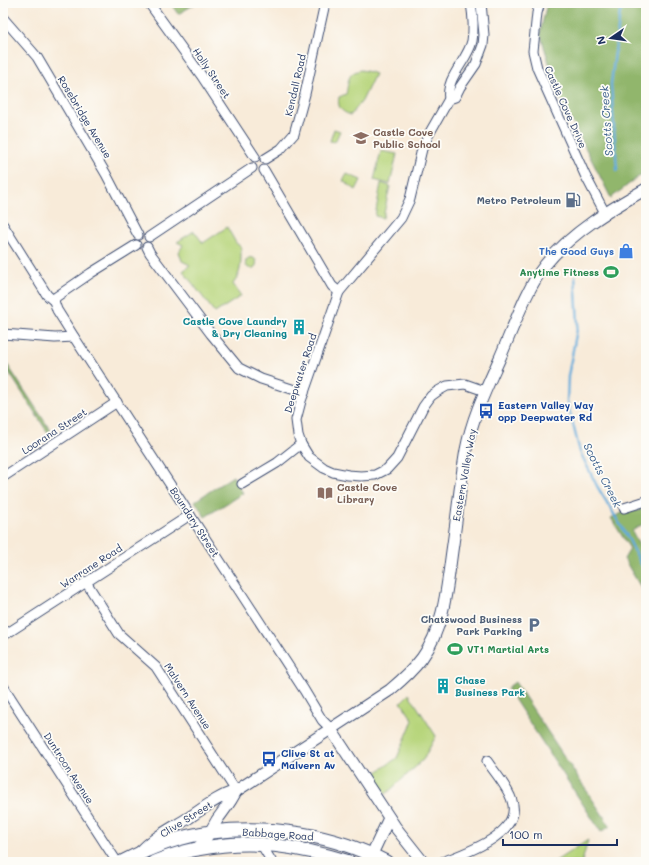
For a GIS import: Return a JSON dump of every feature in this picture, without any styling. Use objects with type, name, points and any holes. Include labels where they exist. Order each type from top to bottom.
[{"type":"highway","name":"Babbage Road","points":[[122,862],[139,853],[168,843],[211,832],[252,830],[317,836],[338,842],[371,858],[386,862]]},
{"type":"highway","name":"Babbage Road","points":[[154,862],[197,849],[238,844],[261,844],[294,847],[349,862]]},
{"type":"main road","name":"Eastern Valley Way","points":[[330,728],[390,690],[404,679],[423,658],[431,644],[445,599],[467,449],[474,420],[485,391],[533,284],[545,266],[580,230],[617,205],[646,190]]},
{"type":"main road","name":"Clive Street","points":[[139,853],[149,842],[224,795],[236,791],[330,728]]},
{"type":"main road","name":"Boundary Street","points":[[330,728],[389,818],[423,862]]},
{"type":"main road","name":"Clive Street","points":[[197,849],[232,802],[236,791]]},
{"type":"main road","points":[[371,858],[389,818]]},
{"type":"street","name":"Holly Street","points":[[149,3],[201,75],[255,157]]},
{"type":"street","name":"Kendall Road","points":[[265,159],[281,149],[294,134],[325,3]]},
{"type":"street","name":"Deepwater Road","points":[[471,3],[473,29],[472,42],[455,73],[448,91],[449,99],[426,139],[422,149],[410,199],[401,218],[339,292],[296,420],[298,435],[301,444],[309,457],[315,463],[333,472],[361,476],[375,475],[387,469],[397,458],[423,407],[431,396],[447,386],[465,384],[485,391]]},
{"type":"street","name":"Deepwater Road","points":[[449,99],[455,97],[480,55],[484,35],[481,3]]},
{"type":"street","name":"Castle Cove Drive","points":[[540,3],[537,13],[533,51],[537,68],[585,175],[605,213]]},
{"type":"street","name":"Rosebridge Avenue","points":[[3,18],[37,58],[106,174],[138,234]]},
{"type":"street","points":[[252,168],[252,161],[255,157],[265,159],[266,166],[264,170],[332,286],[339,292]]},
{"type":"street","points":[[252,168],[256,171],[264,170]]},
{"type":"street","points":[[149,237],[252,168]]},
{"type":"street","name":"Boundary Street","points":[[3,225],[46,295],[54,301],[57,310],[74,337],[322,720],[330,728]]},
{"type":"street","points":[[136,245],[135,240],[138,234],[145,234],[149,237]]},
{"type":"street","points":[[149,237],[147,247],[150,253],[211,334],[239,368],[261,379],[304,393]]},
{"type":"street","points":[[54,301],[60,294],[136,245]]},
{"type":"street","points":[[136,245],[140,248],[147,247]]},
{"type":"street","points":[[3,334],[55,338],[74,337]]},
{"type":"street","name":"Loorana Street","points":[[3,477],[117,402]]},
{"type":"street","points":[[242,484],[277,463],[301,444]]},
{"type":"street","points":[[624,508],[646,501]]},
{"type":"street","name":"Warrane Road","points":[[3,636],[190,515]]},
{"type":"street","name":"Malvern Avenue","points":[[86,582],[119,634],[156,666],[236,791]]},
{"type":"street","name":"Duntroon Avenue","points":[[3,686],[118,862]]},
{"type":"street","points":[[442,862],[480,847],[506,829],[513,816],[512,801],[487,761]]},
{"type":"street","points":[[261,844],[272,862]]},
{"type":"green space","points":[[170,3],[197,3],[178,14]]},
{"type":"green space","points":[[547,3],[646,3],[646,171],[611,198],[559,96],[540,33]]},
{"type":"green space","points":[[361,70],[375,74],[362,101],[351,115],[340,109],[339,97],[346,94],[350,76],[356,71]]},
{"type":"green space","points":[[334,129],[340,131],[335,142],[330,141]]},
{"type":"green space","points":[[381,151],[397,154],[390,184],[374,180]]},
{"type":"green space","points":[[347,174],[361,180],[356,190],[343,181]]},
{"type":"green space","points":[[381,183],[390,186],[383,218],[375,216]]},
{"type":"green space","points":[[227,227],[236,243],[241,247],[241,262],[238,276],[233,284],[241,296],[215,313],[183,271],[190,265],[182,261],[179,252],[183,245],[177,242],[194,231],[203,243]]},
{"type":"green space","points":[[251,257],[255,259],[257,263],[255,267],[251,269],[247,267],[245,263],[247,259]]},
{"type":"green space","points":[[3,358],[51,431],[48,433],[3,363]]},
{"type":"green space","points":[[233,476],[243,493],[205,517],[195,501]]},
{"type":"green space","points":[[646,509],[643,524],[632,531],[646,559],[646,596],[624,559],[630,549],[611,518],[622,513]]},
{"type":"green space","points":[[515,682],[610,826],[601,832],[507,688]]},
{"type":"green space","points":[[409,694],[436,736],[423,760],[386,794],[373,775],[397,758],[413,720],[401,702]]},
{"type":"green space","points":[[588,840],[582,862],[554,862]]},
{"type":"waterway","name":"Scotts Creek","points":[[617,170],[611,84],[620,12],[628,3]]},
{"type":"waterway","name":"Scotts Creek","points":[[575,276],[578,324],[568,376],[567,401],[580,452],[597,486],[627,536],[644,570],[646,580]]},
{"type":"place","name":"Castle Cove Public School","points":[[361,138]]},
{"type":"place","name":"Metro Petroleum","points":[[573,200]]},
{"type":"place","name":"The Good Guys","points":[[626,251]]},
{"type":"place","name":"Anytime Fitness","points":[[611,272]]},
{"type":"place","name":"Castle Cove Laundry & Dry Cleaning","points":[[299,327]]},
{"type":"place","name":"Eastern Valley Way opp Deepwater Rd","points":[[486,411]]},
{"type":"place","name":"Castle Cove Library","points":[[325,493]]},
{"type":"place","name":"Chatswood Business Park Parking","points":[[534,625]]},
{"type":"place","name":"VT1 Martial Arts","points":[[455,649]]},
{"type":"place","name":"Chase Business Park","points":[[443,686]]},
{"type":"place","name":"Clive St at Malvern Av","points":[[269,759]]}]
